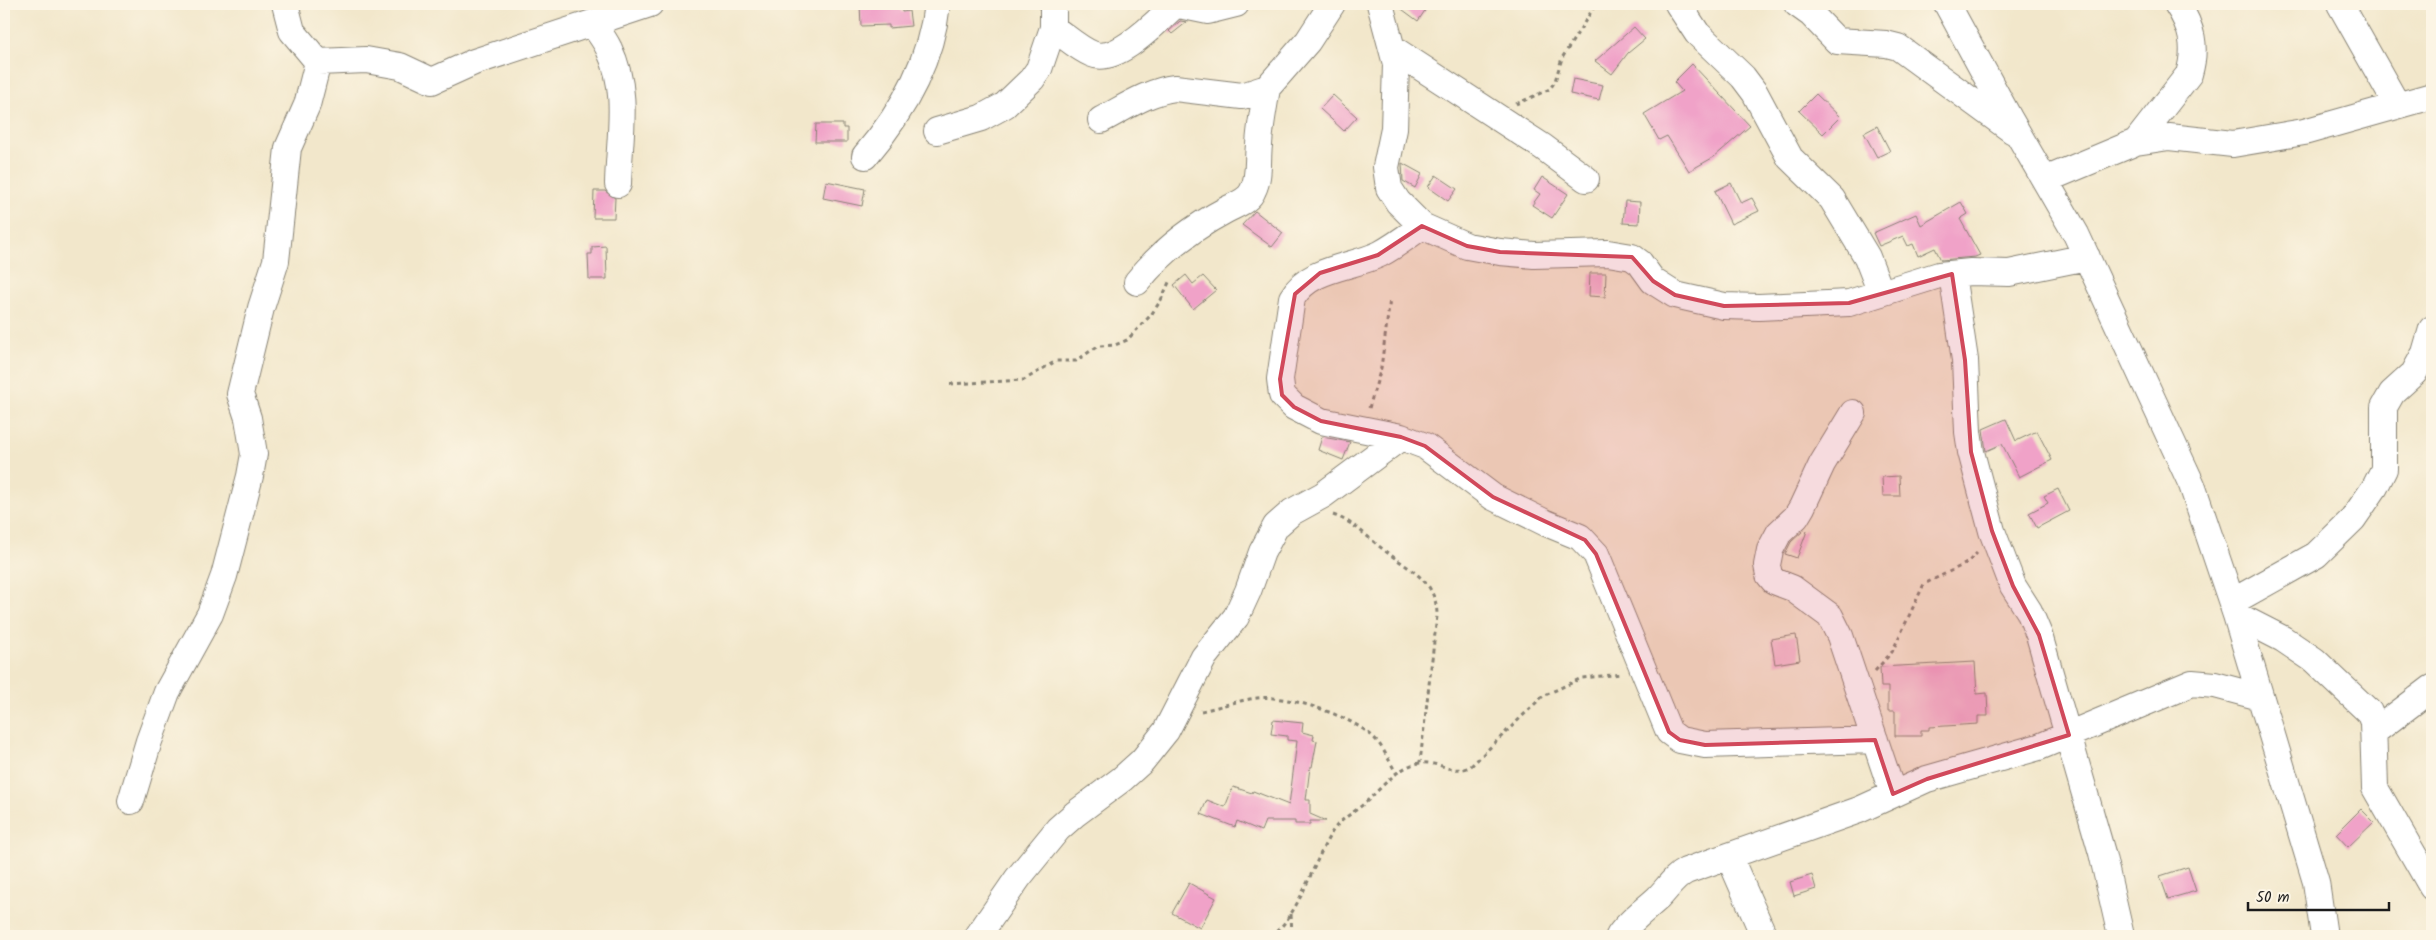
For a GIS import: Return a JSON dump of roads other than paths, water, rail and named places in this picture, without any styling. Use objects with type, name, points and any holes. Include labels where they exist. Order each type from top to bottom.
[{"type":"street","points":[[286,4],[292,31],[318,62]]},
{"type":"street","points":[[318,62],[366,60],[400,66],[432,81],[474,62],[650,4]]},
{"type":"street","points":[[865,156],[888,129],[910,91],[930,46],[937,4]]},
{"type":"street","points":[[1053,16],[1091,54],[1106,56],[1118,52],[1145,32],[1175,4],[1208,11],[1236,4]]},
{"type":"street","points":[[1101,120],[1156,92],[1166,89],[1242,96],[1267,88],[1308,41],[1332,4]]},
{"type":"street","points":[[1380,4],[1396,64],[1394,129],[1386,167],[1386,178],[1398,202],[1422,226],[1467,246],[1500,252],[1534,255],[1608,253],[1632,257],[1640,263],[1653,281],[1675,295],[1724,306],[1760,307],[1834,305],[1864,300],[1939,276],[2009,273],[2086,257]]},
{"type":"street","points":[[1678,4],[1697,33],[1743,77],[1755,93],[1790,158],[1832,199],[1867,257],[1881,293]]},
{"type":"street","points":[[1797,4],[1811,14],[1837,41],[1886,44],[1898,47],[2018,134]]},
{"type":"street","points":[[1947,4],[2086,257],[2192,485],[2234,609],[2316,882],[2324,936]]},
{"type":"street","points":[[2340,4],[2397,105]]},
{"type":"street","points":[[2136,142],[2189,74],[2193,62],[2193,36],[2186,9]]},
{"type":"street","points":[[937,131],[981,118],[1005,105],[1022,90],[1039,69],[1053,16]]},
{"type":"street","points":[[592,22],[609,48],[619,76],[624,114],[618,184]]},
{"type":"street","points":[[1393,49],[1543,147],[1586,179]]},
{"type":"street","points":[[131,801],[149,741],[167,692],[210,614],[224,576],[250,476],[254,454],[248,418],[240,394],[261,308],[276,261],[288,148],[307,105],[318,62]]},
{"type":"street","points":[[1137,282],[1154,260],[1170,246],[1192,229],[1246,200],[1253,192],[1258,175],[1259,145],[1267,88]]},
{"type":"street","points":[[2045,180],[2136,142],[2169,137],[2233,144],[2304,132],[2432,96]]},
{"type":"street","points":[[1422,226],[1378,255],[1320,273],[1299,288],[1292,298],[1280,378],[1282,395],[1294,407],[1312,417],[1400,437],[1425,446],[1493,497],[1584,540],[1596,554],[1669,732],[1680,740],[1705,745],[1875,740]]},
{"type":"street","points":[[1952,274],[1965,360],[1968,432],[1992,532],[2013,586],[2029,611],[2039,635],[2102,853],[2121,936]]},
{"type":"street","points":[[2234,609],[2316,555],[2353,519],[2375,487],[2384,469],[2384,407],[2392,392],[2414,373],[2425,353],[2432,329]]},
{"type":"street","points":[[1853,413],[1822,464],[1802,508],[1796,517],[1779,533],[1770,550],[1767,565],[1769,575],[1774,581],[1792,588],[1830,616],[1840,636],[1894,794]]},
{"type":"street","points":[[978,936],[1018,878],[1053,835],[1075,814],[1122,779],[1142,761],[1174,718],[1204,657],[1236,617],[1272,529],[1280,521],[1323,495],[1400,437]]},
{"type":"street","points":[[2234,609],[2314,660],[2369,712],[2374,732],[2375,788],[2432,888]]},
{"type":"street","points":[[1619,936],[1636,917],[1665,891],[1676,876],[1859,810],[1927,779],[2039,747],[2192,683],[2215,685],[2260,697]]},
{"type":"street","points":[[2374,732],[2432,688]]},
{"type":"street","points":[[1730,856],[1764,936]]}]
